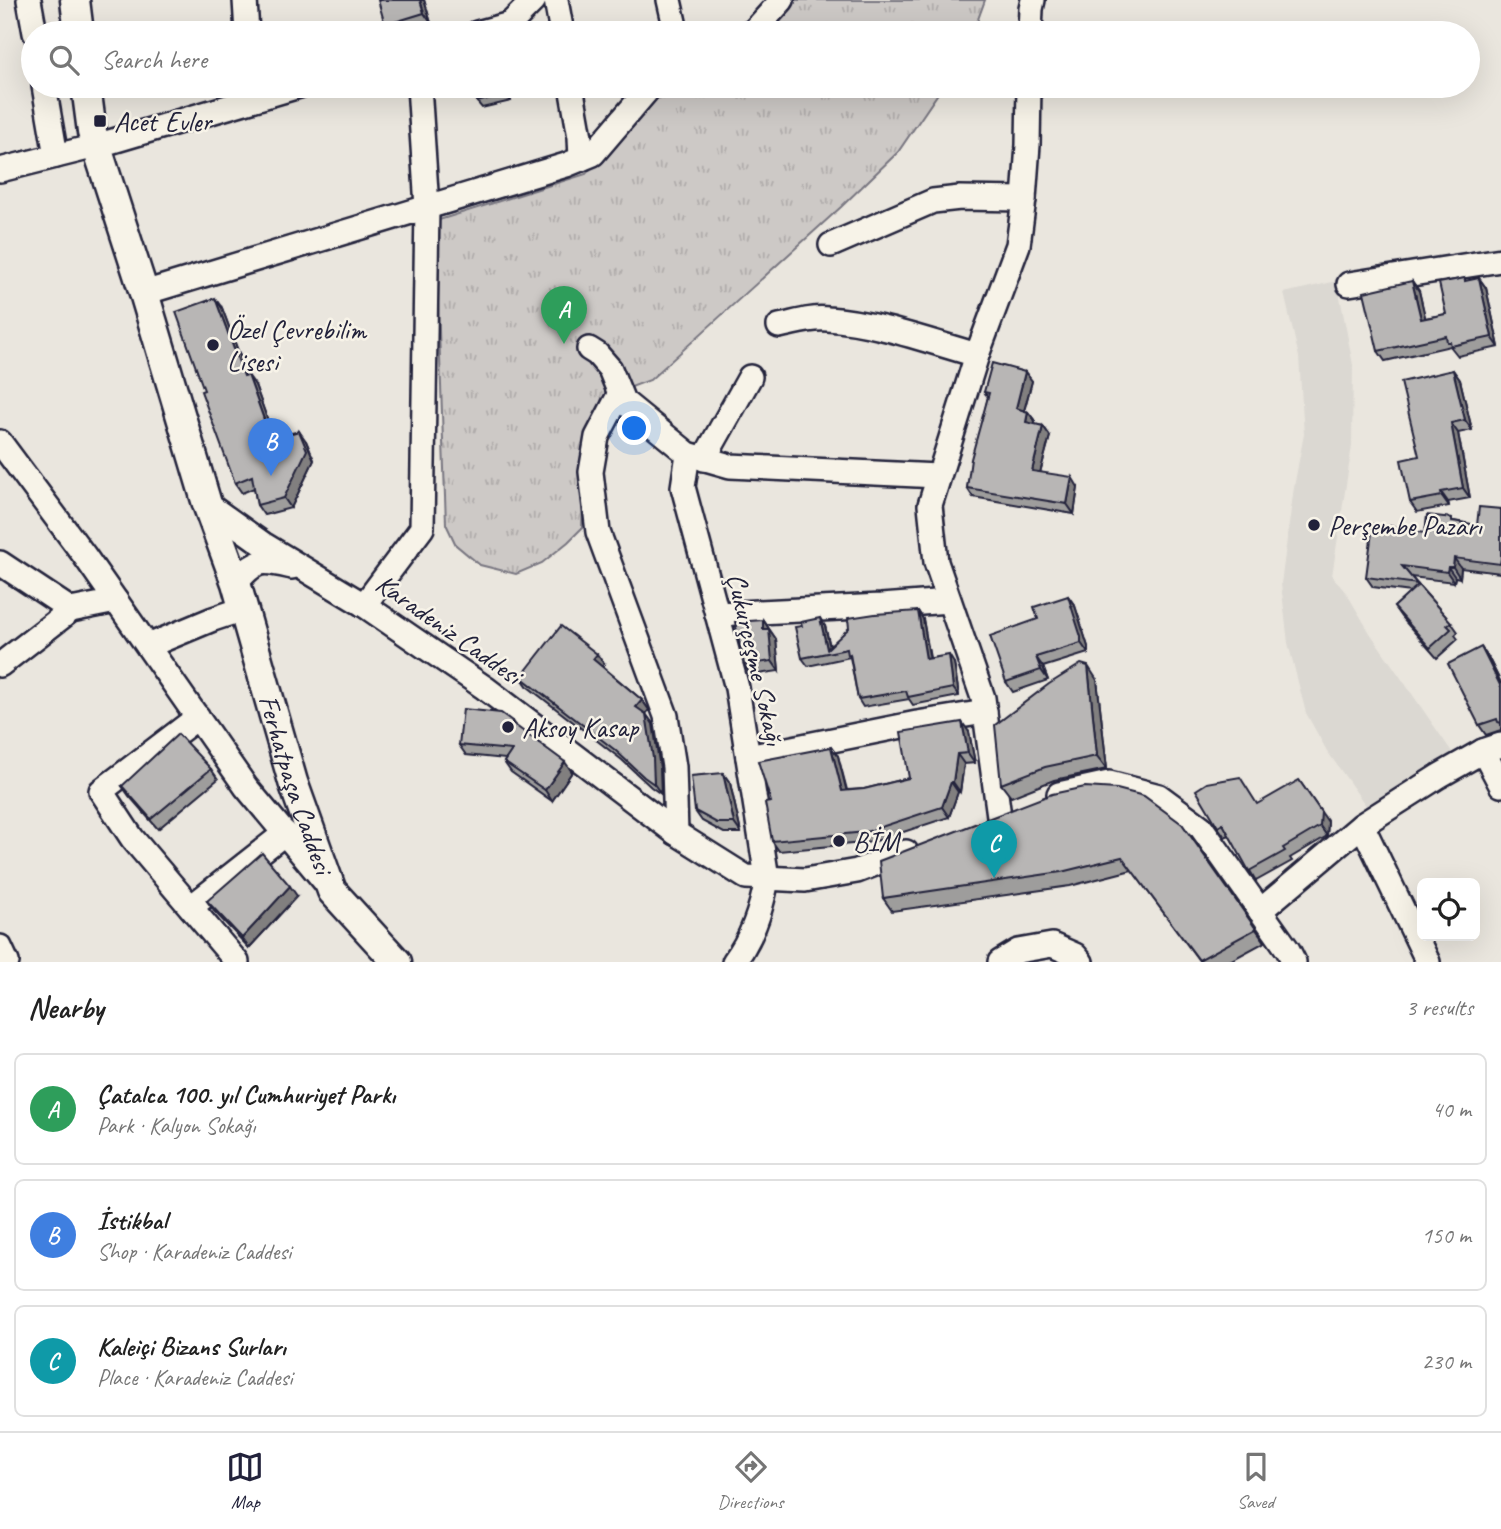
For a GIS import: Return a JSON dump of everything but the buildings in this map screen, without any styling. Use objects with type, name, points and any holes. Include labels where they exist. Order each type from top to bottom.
[{"type":"main road","points":[[75,0],[78,21]]},
{"type":"main road","name":"Ferhatpaşa Caddesi","points":[[88,98],[96,146],[144,293],[207,504],[240,596],[293,782],[332,891],[397,962]]},
{"type":"street","points":[[29,0],[33,21]]},
{"type":"street","points":[[245,0],[246,21]]},
{"type":"street","points":[[513,21],[534,0]]},
{"type":"street","points":[[556,0],[560,21]]},
{"type":"street","points":[[669,0],[674,21]]},
{"type":"street","points":[[763,21],[782,0]]},
{"type":"street","points":[[1030,21],[1033,0]]},
{"type":"street","points":[[46,98],[56,156]]},
{"type":"street","points":[[0,170],[96,146],[236,98]]},
{"type":"street","points":[[364,605],[422,528],[427,207],[420,98]]},
{"type":"street","points":[[422,130],[429,98]]},
{"type":"street","points":[[573,98],[581,159]]},
{"type":"street","points":[[144,293],[566,165],[593,154],[641,98]]},
{"type":"street","points":[[999,816],[983,698],[936,562],[929,505],[977,355],[1018,245],[1028,145],[1029,98]]},
{"type":"street","points":[[831,245],[933,201],[960,198],[1024,199]]},
{"type":"street","points":[[1349,284],[1501,260]]},
{"type":"street","points":[[779,326],[814,319],[848,321],[977,355]]},
{"type":"street","points":[[589,349],[610,369],[620,395],[629,408],[696,456],[730,466],[938,476]]},
{"type":"street","points":[[696,456],[750,377]]},
{"type":"street","points":[[620,395],[597,437],[591,472],[598,532],[666,716],[674,767],[676,833]]},
{"type":"street","points":[[0,442],[116,601],[246,787],[332,891]]},
{"type":"street","name":"Çukurçeşme Sokağı","points":[[696,456],[683,487],[737,688],[767,878]]},
{"type":"street","name":"Karadeniz Caddesi","points":[[207,504],[263,544],[364,605],[485,688],[676,833],[746,877],[805,880],[857,871],[922,846]]},
{"type":"street","name":"Karadeniz Caddesi","points":[[240,596],[249,567],[267,561],[306,570]]},
{"type":"street","points":[[0,563],[71,610]]},
{"type":"street","points":[[148,646],[213,618],[240,596]]},
{"type":"street","points":[[0,665],[71,610],[116,601]]},
{"type":"street","points":[[717,614],[949,601]]},
{"type":"street","points":[[748,757],[985,712]]},
{"type":"street","points":[[198,717],[101,791],[132,838],[237,962]]},
{"type":"street","points":[[1260,911],[1362,825],[1439,776],[1492,748],[1501,785]]},
{"type":"street","points":[[974,826],[1057,794],[1109,783],[1159,796],[1201,827],[1294,962]]},
{"type":"street","points":[[1362,825],[1428,962]]},
{"type":"street","points":[[191,907],[285,833]]},
{"type":"street","points":[[734,962],[745,947],[763,904],[767,878]]},
{"type":"street","points":[[1000,962],[1018,951],[1052,945],[1075,955],[1082,962]]},
{"type":"street","points":[[0,947],[7,962]]},
{"type":"shaded area","name":"Perşembe Pazarı","points":[[1337,281],[1353,365],[1352,446],[1332,576],[1347,594],[1370,633],[1452,752],[1434,770],[1369,810],[1327,751],[1306,713],[1288,643],[1281,584],[1304,434],[1299,357],[1284,293]]},
{"type":"green space","points":[[791,0],[985,0],[977,21],[774,21]]},
{"type":"green space","points":[[657,98],[935,98],[898,152],[650,380],[602,398],[585,463],[582,528],[542,563],[516,574],[480,565],[456,545],[446,524],[438,302],[439,220],[586,174]]},
{"type":"place","name":"Acet Evler","points":[[100,121]]},
{"type":"place","name":"Çatalca 100. yıl Cumhuriyet Parkı","points":[[564,344]]},
{"type":"place","name":"Özel Çevrebilim Lisesi","points":[[213,345]]},
{"type":"place","name":"İstikbal","points":[[271,476]]},
{"type":"place","name":"Perşembe Pazarı","points":[[1314,525]]},
{"type":"place","name":"Aksoy Kasap","points":[[508,727]]},
{"type":"place","name":"BİM","points":[[839,841]]},
{"type":"place","name":"Kaleiçi Bizans Surları","points":[[994,878]]}]
